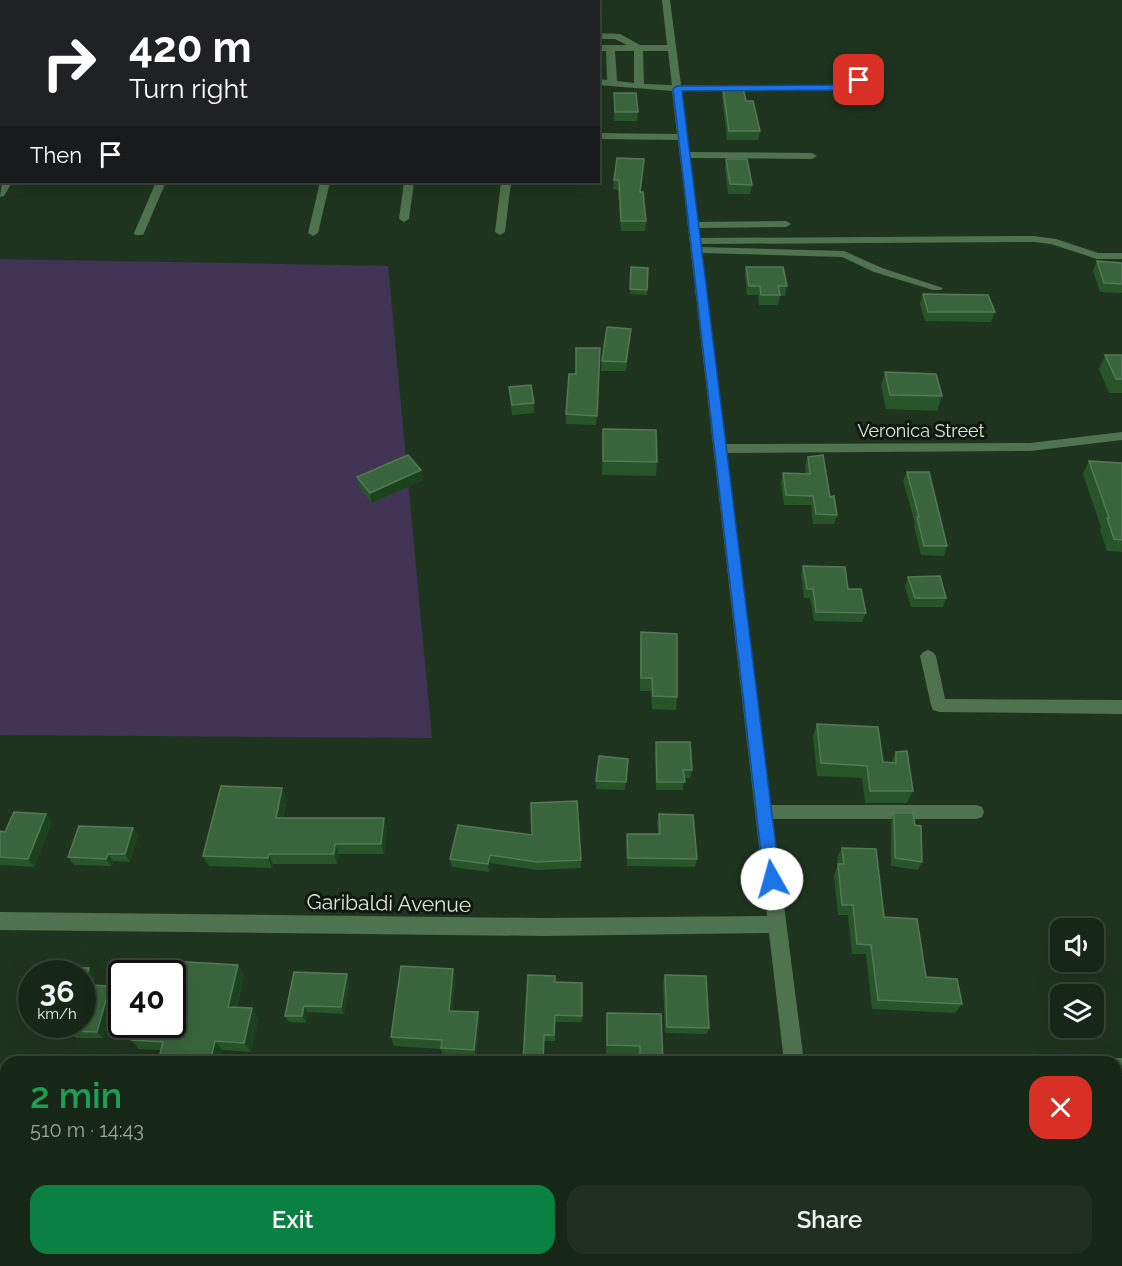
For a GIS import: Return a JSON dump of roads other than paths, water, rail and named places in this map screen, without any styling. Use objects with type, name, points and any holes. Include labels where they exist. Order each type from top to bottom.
[{"type":"street","points":[[666,0],[793,1056]]},
{"type":"street","points":[[600,36],[617,36],[638,48]]},
{"type":"street","points":[[600,48],[672,48]]},
{"type":"street","points":[[610,48],[612,82]]},
{"type":"street","points":[[638,48],[639,86]]},
{"type":"street","points":[[600,82],[677,89],[850,87],[859,80],[854,67]]},
{"type":"street","points":[[600,136],[683,137]]},
{"type":"street","points":[[685,155],[812,156]]},
{"type":"street","points":[[139,233],[161,183]]},
{"type":"street","points":[[313,233],[325,183]]},
{"type":"street","points":[[404,219],[409,183]]},
{"type":"street","points":[[500,231],[506,183]]},
{"type":"street","points":[[693,225],[786,224]]},
{"type":"street","points":[[696,245],[1034,239],[1052,241],[1097,255],[1122,256]]},
{"type":"street","points":[[696,245],[844,254],[878,270],[937,288]]},
{"type":"street","name":"Veronica Street","points":[[720,449],[1030,447],[1122,435]]},
{"type":"street","points":[[928,657],[939,705],[1122,707]]},
{"type":"street","points":[[764,812],[976,812]]},
{"type":"street","name":"Garibaldi Avenue","points":[[0,921],[544,927],[778,924]]}]
